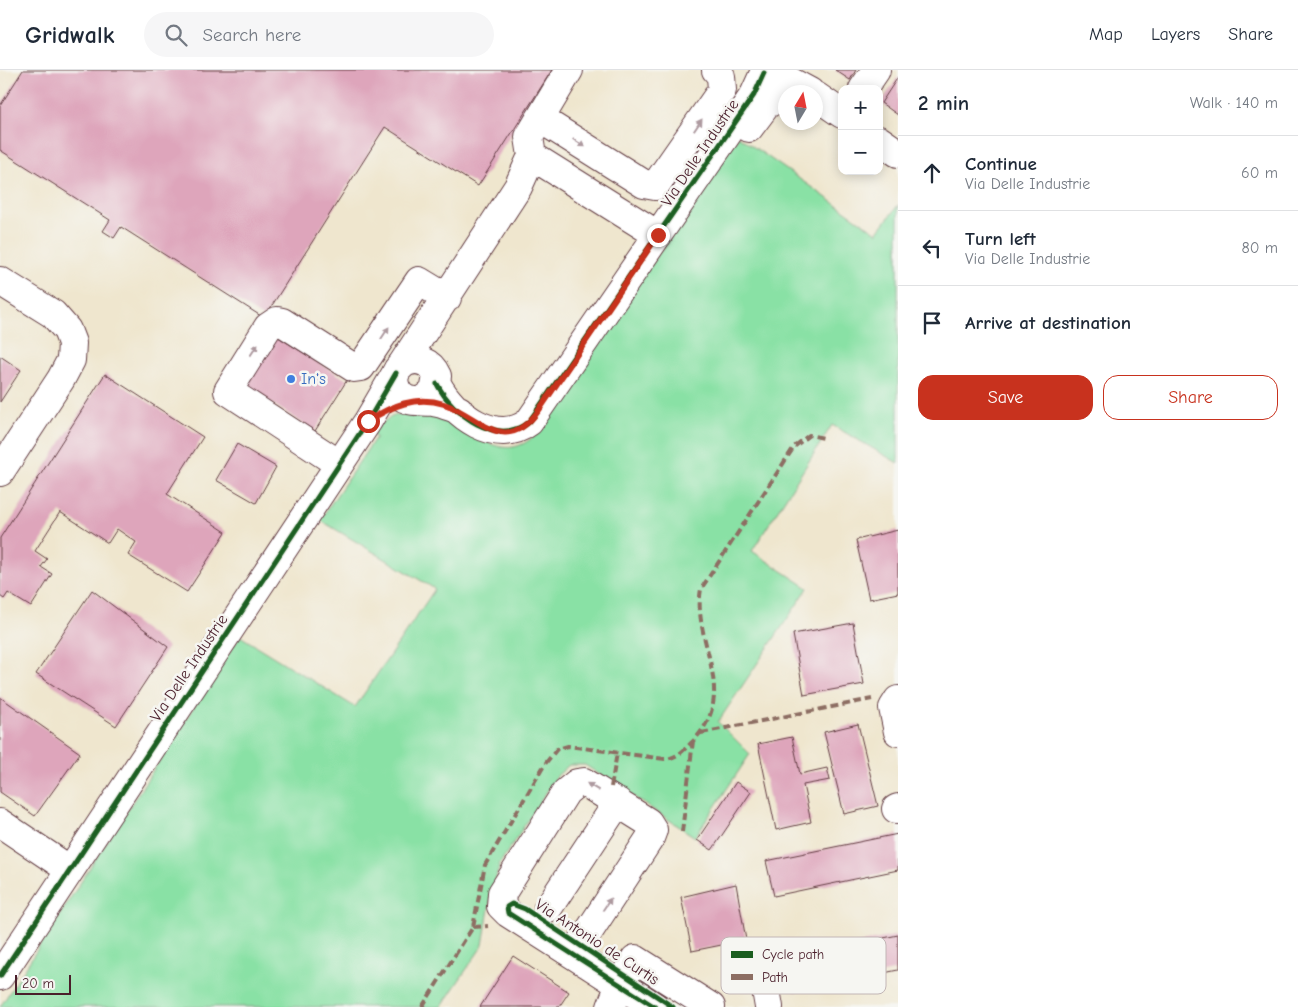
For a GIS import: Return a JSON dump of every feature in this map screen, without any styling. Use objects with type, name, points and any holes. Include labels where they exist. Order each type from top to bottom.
[{"type":"street","points":[[536,126],[544,123],[550,125],[644,184],[655,186],[722,90],[721,76],[716,70]]},
{"type":"street","points":[[866,85],[876,70]]},
{"type":"street","points":[[416,381],[427,329],[518,187],[532,156],[529,137],[566,75]]},
{"type":"street","points":[[714,154],[735,147],[767,104],[780,79],[838,112]]},
{"type":"street","name":"Via Delle Industrie","points":[[0,976],[368,421],[385,409],[416,381],[444,404],[459,410],[492,431],[513,431],[529,422],[747,106],[751,90],[780,79]]},
{"type":"street","points":[[883,143],[898,153]]},
{"type":"street","points":[[532,156],[658,235]]},
{"type":"street","points":[[0,281],[52,314],[67,330],[72,343],[71,360],[61,380],[0,472]]},
{"type":"street","points":[[339,464],[228,391],[268,327],[277,321],[282,322],[354,368],[361,368],[419,281],[447,298]]},
{"type":"street","points":[[898,700],[893,708],[898,732]]},
{"type":"street","points":[[508,913],[501,906],[502,893],[568,790],[577,783],[584,782],[648,822],[653,830],[652,836],[580,945]]},
{"type":"street","points":[[548,908],[618,802]]},
{"type":"street","points":[[0,823],[70,870]]},
{"type":"street","name":"Via Antonio de Curtis","points":[[655,1007],[619,989],[508,913],[506,909],[509,904],[521,907],[580,945],[619,989],[674,1007]]},
{"type":"street","points":[[619,989],[635,958],[710,1007]]},
{"type":"green space","points":[[738,136],[877,233],[898,205],[898,463],[832,425],[752,551],[808,588],[718,722],[750,754],[695,837],[585,765],[569,765],[557,776],[500,863],[491,897],[483,945],[441,1007],[0,1007],[240,636],[355,707],[435,589],[320,520],[376,437],[371,434],[383,423],[402,413],[433,412],[452,421],[475,436],[499,446],[511,447],[523,444],[535,435]]},
{"type":"building","points":[[23,70],[552,70],[478,186],[385,127],[264,318],[121,227],[114,238],[103,231],[110,220],[0,150],[0,106]]},
{"type":"building","points":[[835,70],[856,70],[850,80]]},
{"type":"building","points":[[898,77],[898,115],[883,104],[883,100]]},
{"type":"building","points":[[270,332],[347,380],[315,431],[238,382]]},
{"type":"building","points":[[0,356],[21,370],[0,402]]},
{"type":"building","points":[[105,374],[203,437],[167,494],[226,532],[187,592],[128,555],[136,542],[117,529],[108,543],[60,512],[35,551],[47,559],[41,567],[52,574],[31,607],[8,593],[4,599],[0,596],[0,538]]},
{"type":"building","points":[[237,444],[276,467],[256,503],[216,480]]},
{"type":"building","points":[[898,530],[898,593],[869,599],[856,540]]},
{"type":"building","points":[[92,590],[168,647],[116,726],[36,674]]},
{"type":"building","points":[[853,623],[864,684],[804,695],[793,634]]},
{"type":"building","points":[[0,697],[80,753],[35,816],[0,792]]},
{"type":"building","points":[[858,724],[878,806],[844,814],[824,732]]},
{"type":"building","points":[[792,737],[800,774],[827,768],[830,780],[803,785],[811,822],[776,830],[758,744]]},
{"type":"building","points":[[736,782],[751,792],[712,850],[697,840]]},
{"type":"building","points":[[898,834],[898,870],[774,896],[766,861]]},
{"type":"building","points":[[736,884],[745,937],[721,937],[721,945],[692,951],[681,897]]},
{"type":"building","points":[[898,935],[898,970],[886,973],[886,937]]},
{"type":"building","points":[[513,956],[569,992],[559,1007],[480,1007]]},
{"type":"marked path","points":[[422,1007],[473,927],[485,865],[545,764],[557,749],[568,746],[665,759],[676,756],[685,749],[706,724],[713,706],[714,687],[702,629],[701,589],[794,447],[809,435],[824,438]]},
{"type":"marked path","points":[[701,733],[872,699]]},
{"type":"marked path","points":[[682,832],[693,741]]},
{"type":"marked path","points":[[611,787],[617,753]]},
{"type":"marked path","points":[[473,927],[488,926]]},
{"type":"cycle path","points":[[437,384],[444,396],[454,407],[477,424],[503,431],[517,429],[529,422],[754,95],[764,73]]},
{"type":"cycle path","points":[[0,976],[368,421],[396,373]]},
{"type":"cycle path","points":[[655,1007],[508,913],[507,907],[512,904],[525,909],[673,1007]]},
{"type":"place","name":"In's","points":[[291,379]]},
{"type":"route","points":[[368,421],[385,409],[398,404],[422,401],[444,404],[459,410],[492,431],[508,432],[518,430],[529,422],[539,410],[658,235]]}]
